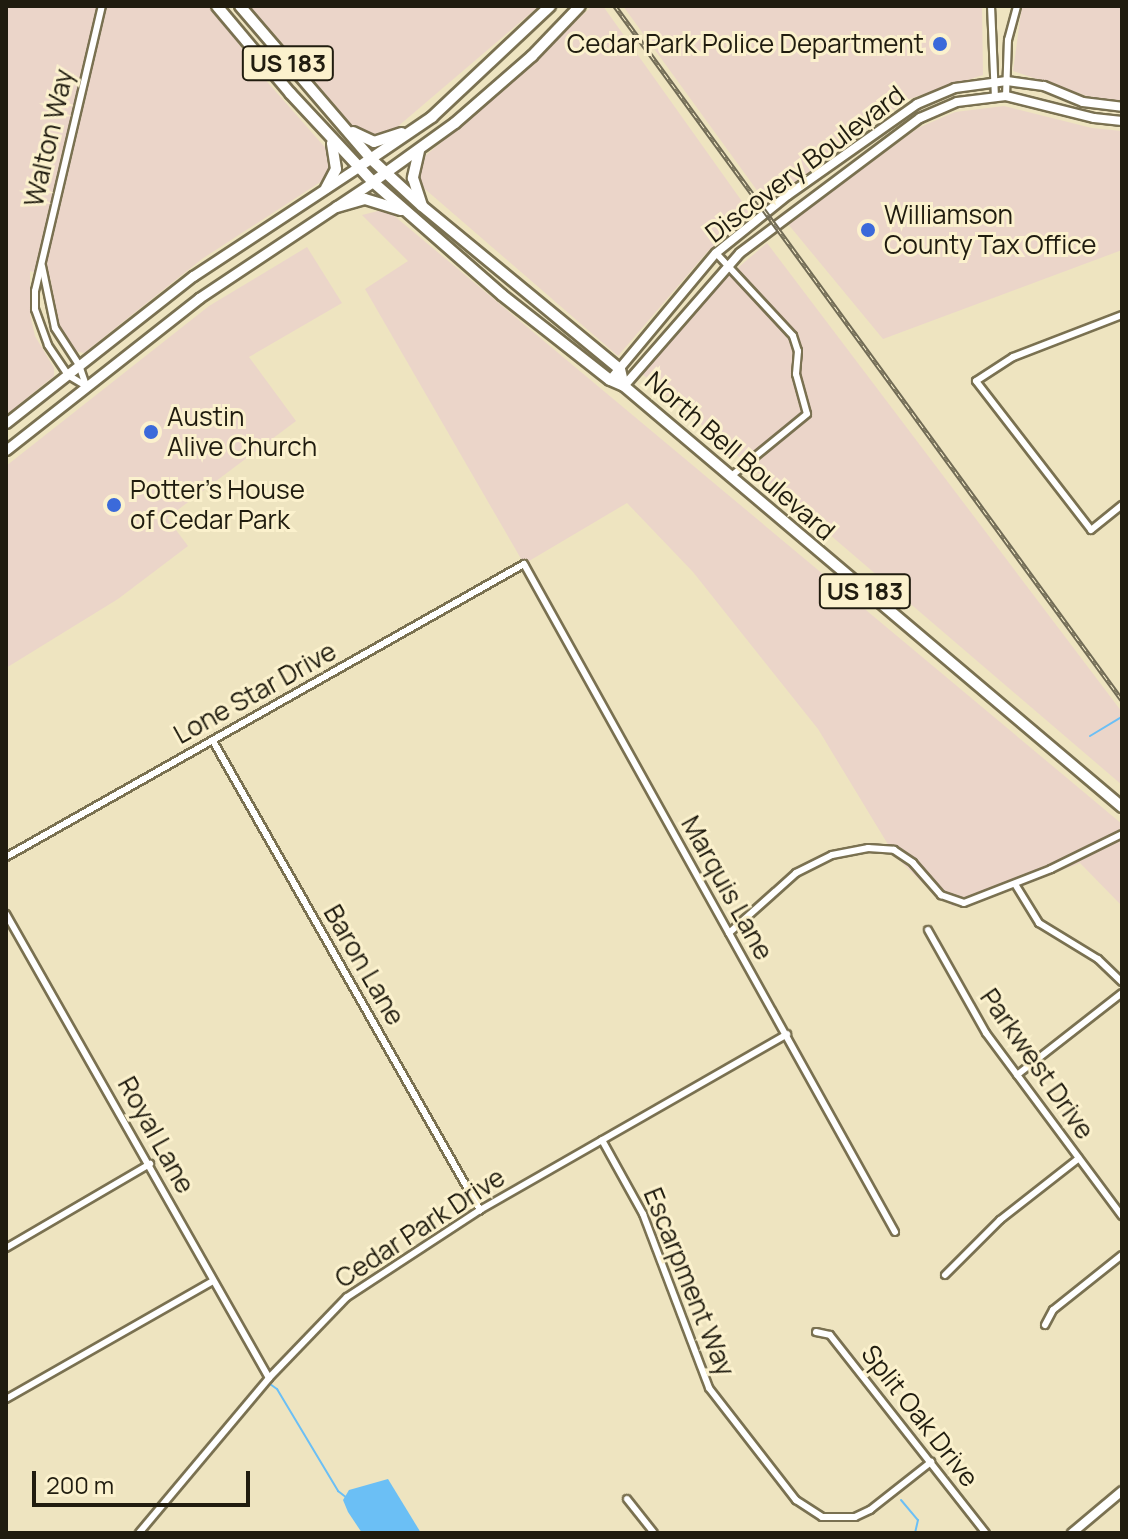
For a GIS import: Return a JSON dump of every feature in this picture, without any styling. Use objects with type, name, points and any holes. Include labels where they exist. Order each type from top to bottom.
[{"type":"main road","name":"North Bell Boulevard","points":[[217,6],[357,168],[405,211],[502,295],[610,380],[624,386],[1122,807]]},
{"type":"main road","name":"North Bell Boulevard","points":[[240,6],[386,174],[620,369],[624,386]]},
{"type":"main road","points":[[6,423],[193,276],[415,129],[461,92],[550,6]]},
{"type":"main road","points":[[6,450],[199,298],[419,150],[532,56],[580,6]]},
{"type":"main road","points":[[337,119],[361,138],[374,142],[415,129]]},
{"type":"main road","points":[[326,188],[336,169],[336,153],[330,137]]},
{"type":"main road","points":[[419,150],[413,178],[422,206]]},
{"type":"main road","points":[[337,207],[365,199],[405,211]]},
{"type":"street","name":"Walton Way","points":[[86,386],[68,375],[44,337],[35,309],[36,279],[42,266],[96,19],[96,6]]},
{"type":"street","name":"Walton Way","points":[[96,19],[102,6]]},
{"type":"street","points":[[991,6],[995,96]]},
{"type":"street","points":[[1006,96],[1008,40],[1017,6]]},
{"type":"street","name":"Discovery Boulevard","points":[[610,380],[716,253],[788,195],[917,104],[955,88],[1007,81],[1044,86],[1083,102],[1122,107]]},
{"type":"street","name":"Discovery Boulevard","points":[[624,386],[726,266],[774,225],[920,118],[957,102],[1006,96],[1094,118],[1122,121]]},
{"type":"street","points":[[716,253],[793,336],[798,351],[796,374],[807,414],[730,477]]},
{"type":"street","name":"Walton Way","points":[[42,266],[55,328],[79,365],[86,386]]},
{"type":"street","points":[[1122,315],[1026,352],[976,381],[1091,530],[1122,505]]},
{"type":"street","name":"Lone Star Drive","points":[[6,857],[524,564]]},
{"type":"street","name":"Marquis Lane","points":[[524,564],[895,1232]]},
{"type":"street","name":"Baron Lane","points":[[213,741],[480,1210]]},
{"type":"street","points":[[729,933],[796,873],[813,862],[850,851],[894,850],[913,863],[941,895],[955,902],[974,901],[1122,834]]},
{"type":"street","points":[[1015,884],[1039,923],[1098,959],[1122,982]]},
{"type":"street","name":"Royal Lane","points":[[6,914],[269,1378]]},
{"type":"street","name":"Parkwest Drive","points":[[928,930],[970,1007],[1122,1216]]},
{"type":"street","points":[[1017,1075],[1122,993]]},
{"type":"street","name":"Cedar Park Drive","points":[[139,1533],[269,1378],[347,1297],[480,1210],[787,1034]]},
{"type":"street","name":"Escarpment Way","points":[[602,1140],[643,1214],[709,1388],[796,1500],[822,1517],[855,1517],[870,1510],[931,1462]]},
{"type":"street","points":[[945,1275],[1000,1220],[1079,1158]]},
{"type":"street","points":[[6,1248],[150,1164]]},
{"type":"street","points":[[1045,1325],[1053,1310],[1122,1255]]},
{"type":"street","points":[[6,1399],[213,1281]]},
{"type":"street","name":"Split Oak Drive","points":[[816,1332],[830,1335],[986,1533]]},
{"type":"street","points":[[1072,1533],[1122,1491]]},
{"type":"street","points":[[627,1499],[654,1533]]},
{"type":"shaded area","points":[[6,6],[211,6],[262,76],[330,153],[333,166],[328,177],[202,259],[84,353],[74,351],[59,327],[50,277],[30,271],[30,314],[35,336],[54,368],[54,376],[6,415]]},
{"type":"shaded area","points":[[250,6],[539,6],[389,134],[374,138],[358,132]]},
{"type":"shaded area","points":[[592,6],[603,6],[751,214],[708,251],[618,356],[418,183],[425,156],[505,89]]},
{"type":"shaded area","points":[[623,6],[982,6],[983,75],[906,100],[767,204]]},
{"type":"shaded area","points":[[1022,6],[1122,6],[1122,102],[1087,96],[1013,71]]},
{"type":"shaded area","points":[[1004,106],[1092,128],[1122,131],[1122,250],[883,339],[788,224],[918,128],[955,112]]},
{"type":"shaded area","points":[[386,209],[1122,824],[1122,906],[1080,863],[975,904],[953,906],[935,895],[895,856],[818,729],[693,572],[627,503],[524,564],[365,289],[408,261],[362,215]]},
{"type":"shaded area","points":[[767,243],[1122,712],[1122,785],[641,373],[727,277]]},
{"type":"shaded area","points":[[307,247],[342,303],[249,357],[296,421],[167,518],[188,546],[118,599],[6,668],[6,466],[209,306]]},
{"type":"water","points":[[388,1479],[421,1533],[362,1533],[348,1512],[343,1500],[349,1490]]},
{"type":"waterway","points":[[1090,736],[1122,717]]},
{"type":"waterway","points":[[270,1384],[277,1389],[338,1491],[347,1498]]},
{"type":"waterway","points":[[901,1500],[918,1520],[915,1533]]},
{"type":"railway","points":[[615,6],[1122,700]]},
{"type":"place","name":"Cedar Park Police Department","points":[[940,44]]},
{"type":"place","name":"Williamson County Tax Office","points":[[868,230]]},
{"type":"place","name":"Austin Alive Church","points":[[151,432]]},
{"type":"place","name":"Potter's House of Cedar Park","points":[[114,505]]}]
